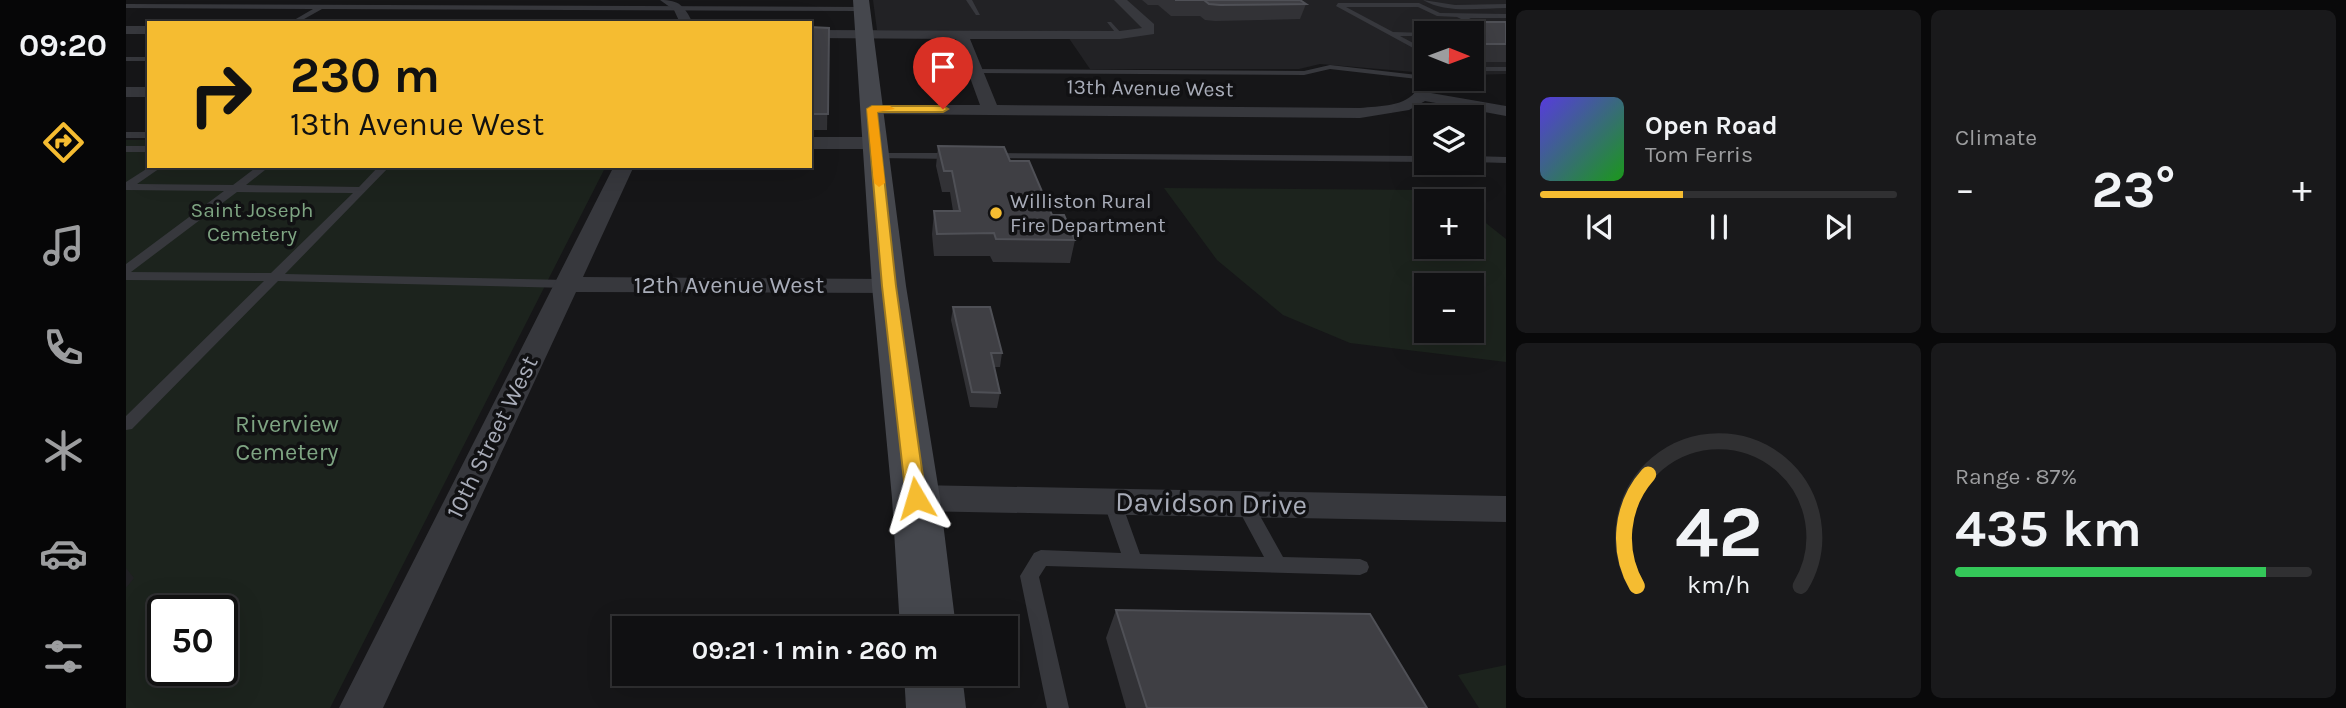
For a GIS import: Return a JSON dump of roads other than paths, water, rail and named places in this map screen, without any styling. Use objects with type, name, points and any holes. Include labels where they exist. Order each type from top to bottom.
[{"type":"main road","points":[[863,14],[889,286],[928,616]]},
{"type":"main road","points":[[934,686],[936,708]]},
{"type":"street","points":[[666,0],[680,8],[686,21]]},
{"type":"street","points":[[812,33],[863,14],[961,34],[1120,35],[1149,31],[1149,27],[1120,0]]},
{"type":"street","points":[[126,30],[147,30]]},
{"type":"street","points":[[961,34],[990,109]]},
{"type":"street","name":"13th Avenue West","points":[[812,143],[874,136],[990,109],[1360,113],[1388,110],[1412,103],[1420,91]]},
{"type":"street","points":[[1446,91],[1506,111]]},
{"type":"street","points":[[126,92],[147,92]]},
{"type":"street","name":"10th Street West","points":[[361,708],[623,168]]},
{"type":"street","name":"12th Avenue West","points":[[568,284],[889,286]]},
{"type":"street","name":"Davidson Drive","points":[[916,498],[1506,509]]},
{"type":"lane","points":[[296,21],[334,0]]},
{"type":"lane","points":[[970,0],[978,14]]},
{"type":"lane","points":[[1426,0],[1502,34]]},
{"type":"lane","points":[[1498,0],[1506,5]]},
{"type":"lane","points":[[1435,4],[1506,5]]},
{"type":"lane","points":[[1414,46],[1338,5],[1419,5],[1440,15],[1506,16]]},
{"type":"lane","points":[[126,6],[680,8],[863,14]]},
{"type":"lane","points":[[1109,23],[1120,35]]},
{"type":"lane","points":[[1391,34],[1414,34]]},
{"type":"lane","points":[[1484,34],[1502,34]]},
{"type":"lane","points":[[126,59],[147,59]]},
{"type":"lane","points":[[976,71],[1304,73],[1330,67],[1414,82]]},
{"type":"lane","points":[[1484,69],[1506,69]]},
{"type":"lane","points":[[1484,78],[1506,78]]},
{"type":"lane","points":[[126,135],[147,135]]},
{"type":"lane","points":[[874,136],[971,156]]},
{"type":"lane","points":[[126,149],[147,149]]},
{"type":"lane","points":[[985,156],[1414,159]]},
{"type":"lane","points":[[1484,159],[1506,160]]},
{"type":"lane","points":[[126,187],[155,168]]},
{"type":"lane","points":[[126,270],[262,168]]},
{"type":"lane","points":[[126,425],[383,168]]},
{"type":"lane","points":[[126,187],[362,190]]},
{"type":"lane","points":[[126,276],[568,284]]},
{"type":"lane","points":[[1112,501],[1133,561]]},
{"type":"lane","points":[[1244,503],[1278,565]]},
{"type":"lane","points":[[1058,708],[1028,576],[1041,558],[1360,567]]},
{"type":"place","name":"Williston Rural Fire Department","points":[[996,213]]},
{"type":"park label","name":"Saint Joseph Cemetery","points":[[252,222]]},
{"type":"park label","name":"Riverview Cemetery","points":[[287,438]]}]
